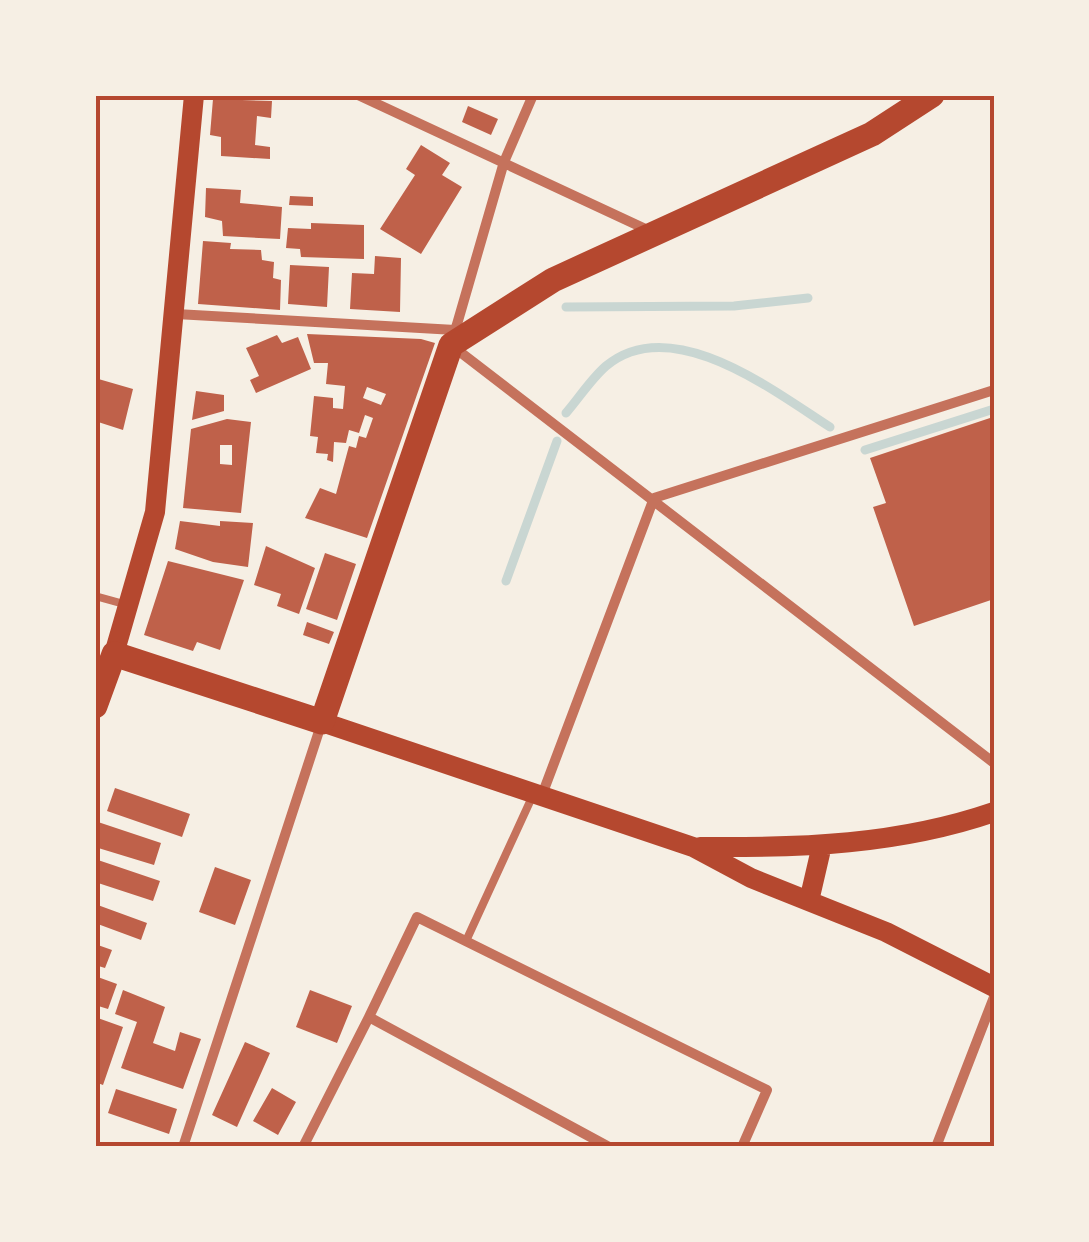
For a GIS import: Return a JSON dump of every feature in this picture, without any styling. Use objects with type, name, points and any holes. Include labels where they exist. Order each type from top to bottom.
[{"type":"main road","points":[[95,706],[155,512],[194,95]]},
{"type":"main road","points":[[322,722],[453,338],[554,280],[872,134],[932,95]]},
{"type":"main road","points":[[114,654],[693,846],[809,901],[886,932],[994,987]]},
{"type":"main road","points":[[693,846],[822,845],[942,830],[994,812]]},
{"type":"main road","points":[[809,901],[822,845]]},
{"type":"street","points":[[358,95],[655,233]]},
{"type":"street","points":[[453,338],[504,162],[533,95]]},
{"type":"street","points":[[176,314],[453,338],[994,762]]},
{"type":"street","points":[[654,498],[994,390]]},
{"type":"street","points":[[538,794],[654,498]]},
{"type":"street","points":[[183,1147],[322,722]]},
{"type":"street","points":[[303,1147],[417,917],[767,1090],[742,1147]]},
{"type":"street","points":[[936,1147],[994,998]]},
{"type":"street","points":[[368,1017],[610,1147]]},
{"type":"lane","points":[[95,596],[128,606]]},
{"type":"lane","points":[[466,941],[538,794]]},
{"type":"building","points":[[516,95],[516,99],[463,98]]},
{"type":"building","points":[[213,99],[272,101],[271,118],[257,116],[255,145],[270,147],[270,159],[221,156],[221,137],[210,135]]},
{"type":"building","points":[[468,106],[498,119],[491,135],[462,122]]},
{"type":"building","points":[[421,145],[450,163],[442,175],[462,187],[421,254],[380,229],[415,175],[406,169]]},
{"type":"building","points":[[206,188],[241,190],[240,203],[282,207],[280,239],[223,236],[222,221],[205,217]]},
{"type":"building","points":[[290,196],[313,197],[313,206],[289,205]]},
{"type":"building","points":[[311,223],[364,225],[364,259],[301,257],[300,249],[286,248],[288,228],[311,229]]},
{"type":"building","points":[[203,241],[231,243],[230,249],[261,250],[262,260],[274,262],[273,278],[281,280],[280,310],[198,304]]},
{"type":"building","points":[[375,256],[401,258],[400,312],[350,309],[352,273],[374,274]]},
{"type":"building","points":[[290,265],[329,267],[327,307],[288,304]]},
{"type":"building","points":[[307,334],[421,339],[435,343],[367,538],[305,518],[320,488],[336,494],[349,446],[356,448],[359,436],[366,438],[373,418],[365,415],[359,433],[349,430],[346,443],[334,442],[333,462],[327,460],[328,454],[316,453],[318,437],[310,436],[314,396],[333,398],[333,408],[343,409],[345,386],[326,384],[328,363],[314,363]],"holes":[[[367,387],[386,394],[381,405],[363,398]]]},
{"type":"building","points":[[277,335],[282,343],[298,337],[311,369],[256,393],[250,380],[259,376],[246,348]]},
{"type":"building","points":[[95,378],[133,389],[123,430],[95,421]]},
{"type":"building","points":[[196,391],[224,395],[224,411],[192,420]]},
{"type":"building","points":[[993,417],[994,599],[914,626],[873,507],[886,503],[870,458]]},
{"type":"building","points":[[227,419],[251,422],[241,513],[183,508],[191,429]],"holes":[[[220,445],[232,445],[232,465],[220,464]]]},
{"type":"building","points":[[180,521],[220,526],[220,521],[253,523],[248,567],[213,562],[175,549]]},
{"type":"building","points":[[266,546],[315,568],[299,614],[277,606],[281,594],[254,585]]},
{"type":"building","points":[[325,553],[356,564],[337,620],[306,609]]},
{"type":"building","points":[[168,561],[244,580],[220,650],[197,642],[193,651],[144,635]]},
{"type":"building","points":[[307,622],[334,632],[329,644],[303,635]]},
{"type":"building","points":[[115,788],[190,814],[182,837],[107,811]]},
{"type":"building","points":[[95,821],[161,843],[154,865],[95,847]]},
{"type":"building","points":[[95,859],[160,881],[153,901],[95,882]]},
{"type":"building","points":[[215,867],[251,880],[235,925],[199,912]]},
{"type":"building","points":[[95,904],[147,923],[141,940],[95,923]]},
{"type":"building","points":[[95,944],[112,950],[105,968],[95,965]]},
{"type":"building","points":[[95,976],[117,984],[108,1009],[95,1005]]},
{"type":"building","points":[[123,990],[165,1007],[153,1043],[175,1051],[180,1032],[201,1039],[183,1089],[121,1068],[137,1022],[115,1014]]},
{"type":"building","points":[[310,990],[352,1006],[337,1043],[296,1027]]},
{"type":"building","points":[[95,1017],[123,1027],[103,1085],[95,1082]]},
{"type":"building","points":[[245,1042],[270,1053],[237,1127],[212,1115]]},
{"type":"building","points":[[272,1088],[296,1102],[278,1135],[253,1121]]},
{"type":"building","points":[[116,1089],[177,1109],[169,1134],[108,1113]]},
{"type":"waterway","points":[[566,307],[734,306],[808,298]]},
{"type":"waterway","points":[[566,413],[606,366],[632,351],[661,347],[722,363],[830,427]]},
{"type":"waterway","points":[[865,450],[994,409]]},
{"type":"waterway","points":[[506,581],[557,441]]}]
